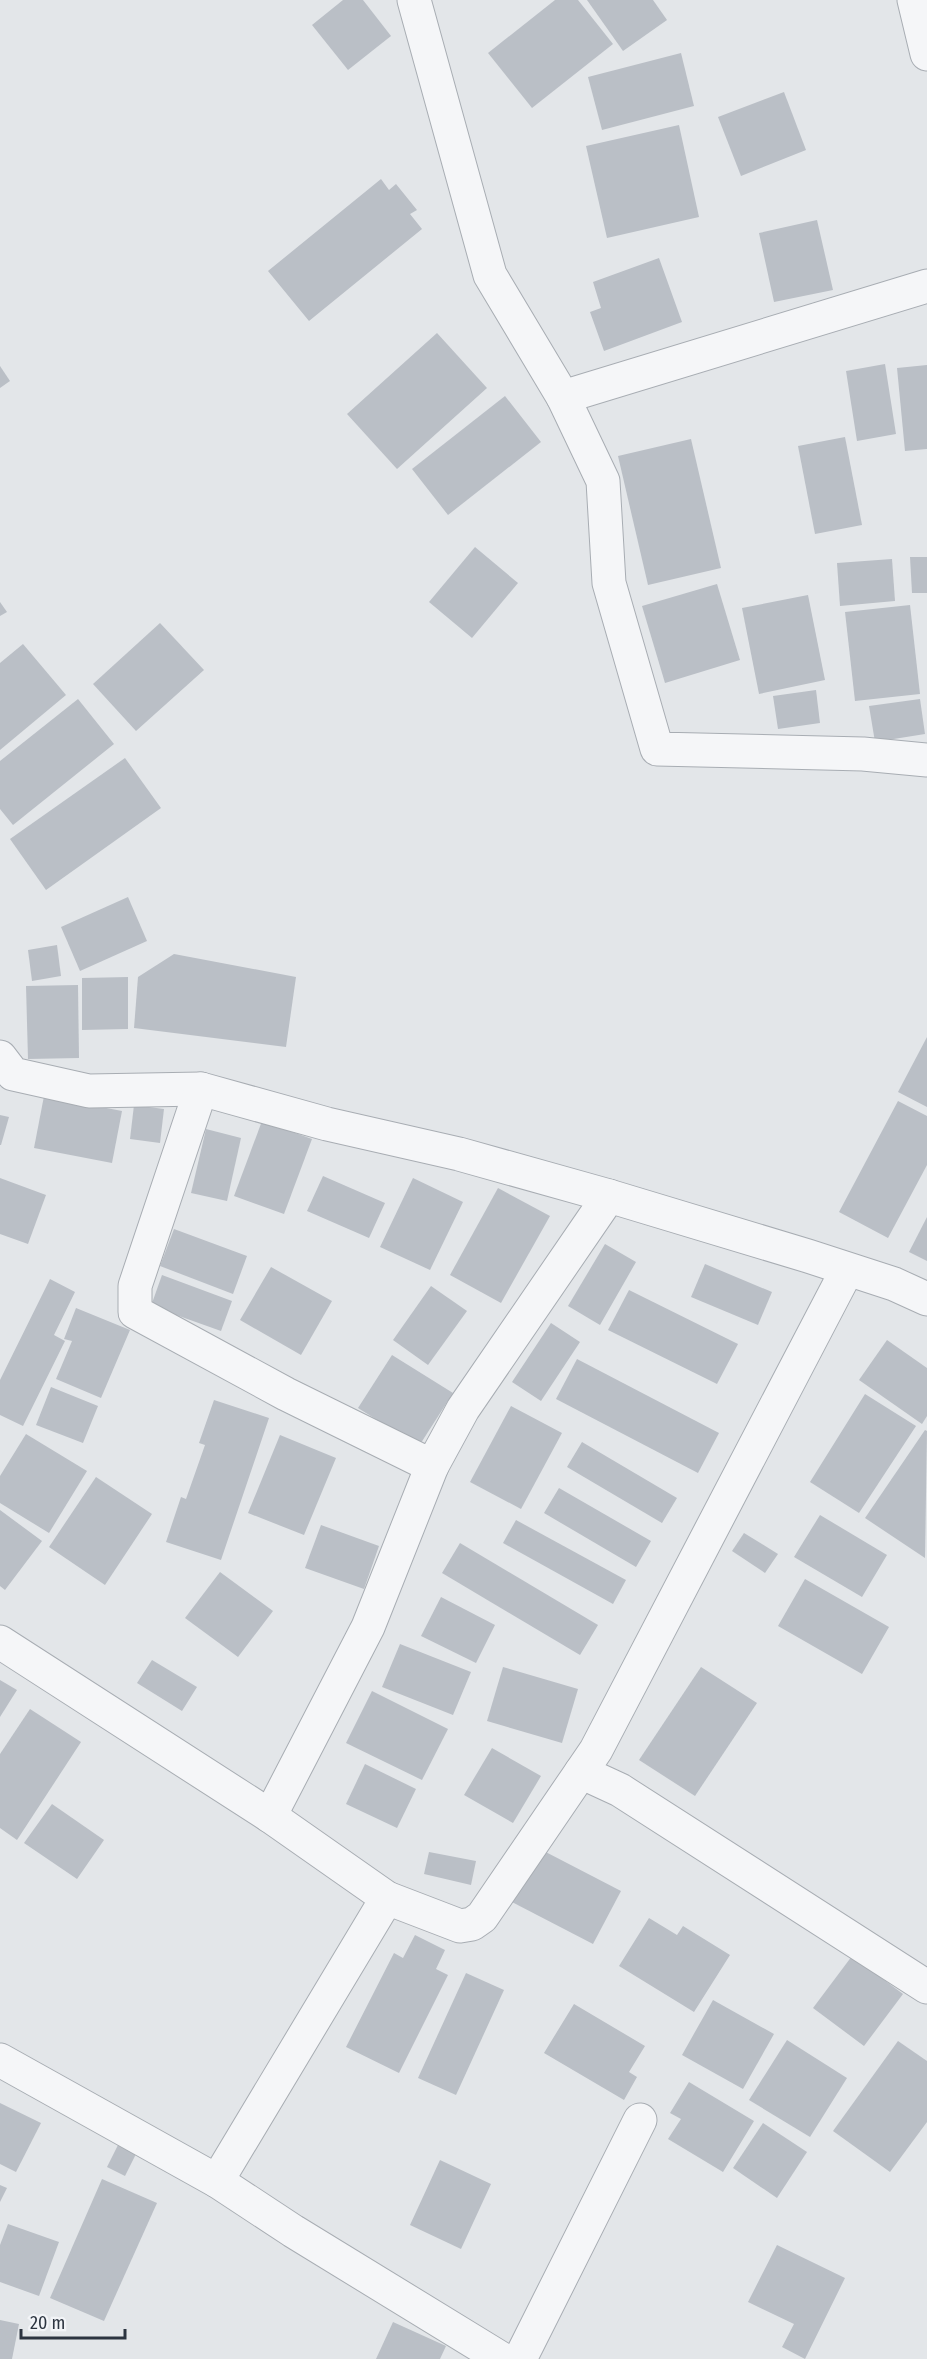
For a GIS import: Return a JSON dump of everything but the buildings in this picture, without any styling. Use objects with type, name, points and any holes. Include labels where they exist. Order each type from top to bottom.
[{"type":"street","points":[[414,0],[490,275],[563,397],[603,481],[609,583],[657,749],[863,754],[927,760]]},
{"type":"street","points":[[914,0],[927,54]]},
{"type":"street","points":[[563,397],[927,286]]},
{"type":"street","points":[[0,1057],[13,1074],[89,1091],[201,1089],[327,1124],[459,1154],[609,1196],[894,1284],[927,1299]]},
{"type":"street","points":[[201,1089],[135,1286],[135,1312],[286,1394],[432,1466]]},
{"type":"street","points":[[270,1816],[368,1627],[432,1466],[463,1409],[609,1196]]},
{"type":"street","points":[[0,1642],[270,1816],[387,1898],[460,1926],[471,1924],[482,1917],[602,1740],[848,1270]]},
{"type":"street","points":[[581,1772],[620,1790],[927,1987]]},
{"type":"street","points":[[217,2181],[387,1898]]},
{"type":"street","points":[[0,2060],[217,2181],[293,2231],[502,2359]]},
{"type":"street","points":[[520,2359],[640,2120]]}]
